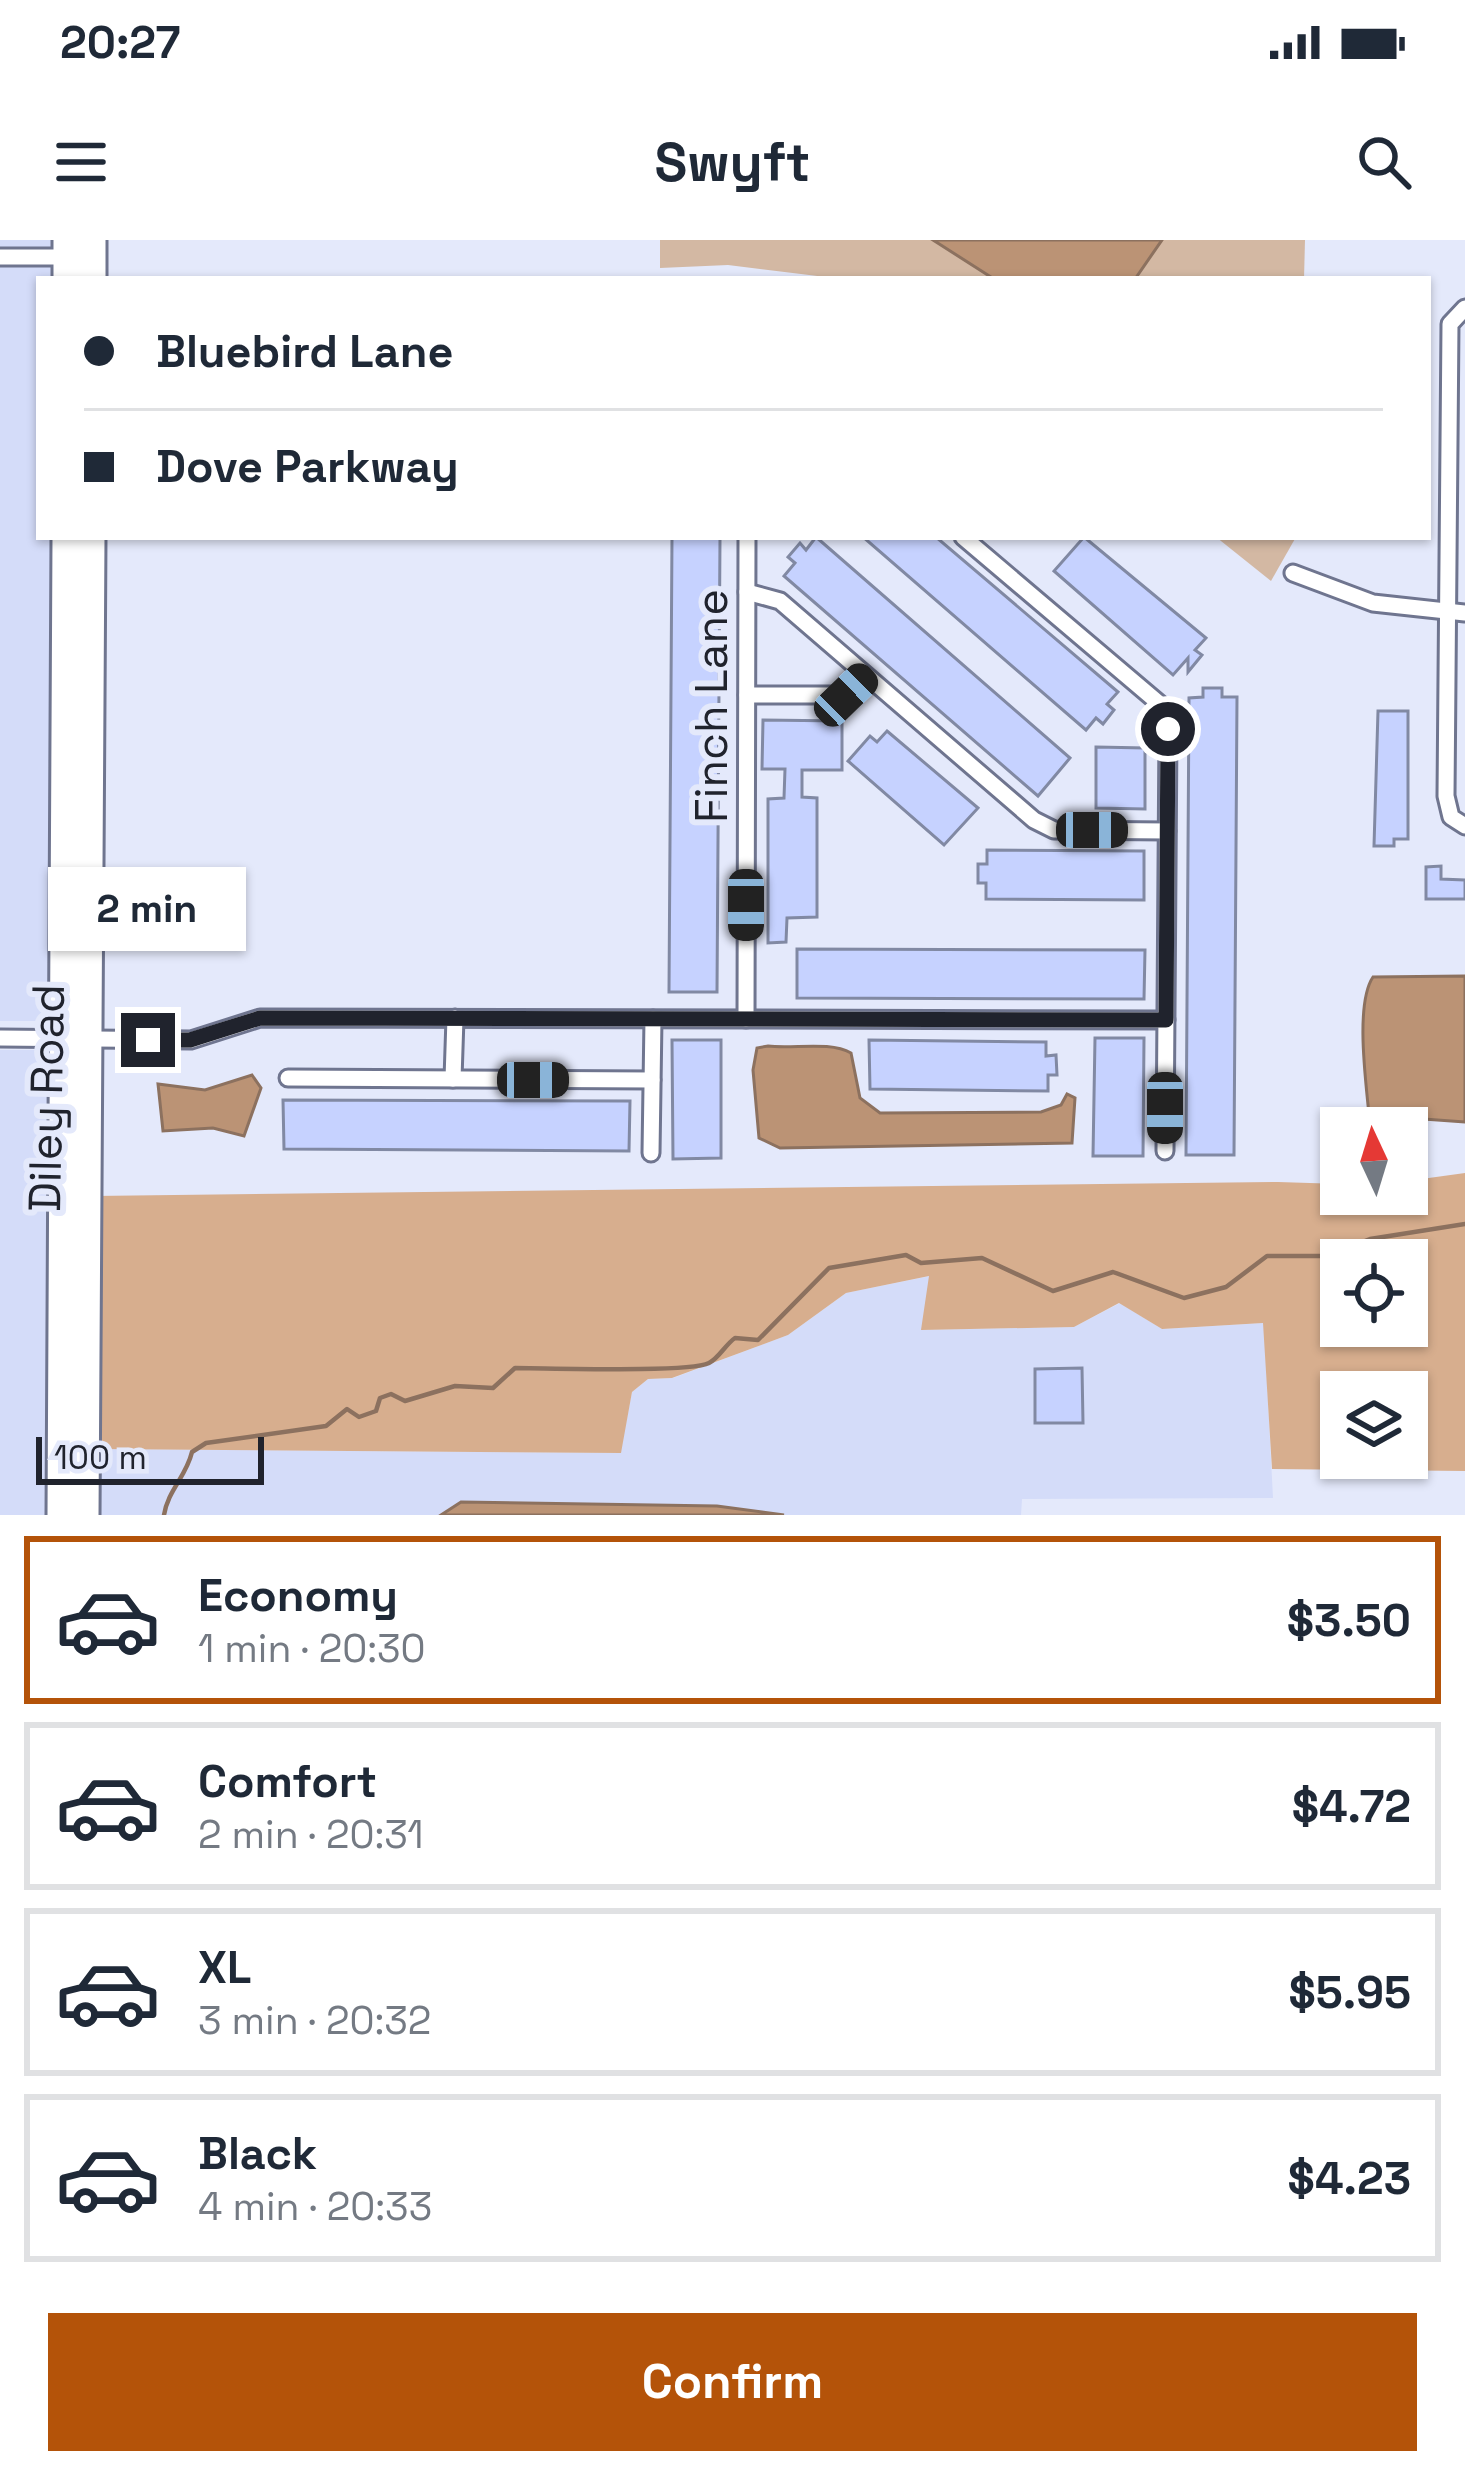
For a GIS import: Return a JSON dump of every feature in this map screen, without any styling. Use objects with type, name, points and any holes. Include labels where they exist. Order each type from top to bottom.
[{"type":"highway","name":"Diley Road","points":[[66,540],[85,1515]]},
{"type":"highway","name":"Diley Road","points":[[61,1515],[91,540]]},
{"type":"street","points":[[0,257],[80,259]]},
{"type":"street","points":[[1465,308],[1450,324],[1444,613],[1446,796],[1451,817],[1465,826]]},
{"type":"street","name":"Finch Lane","points":[[746,1019],[747,540]]},
{"type":"street","points":[[967,540],[1162,705],[1168,729],[1165,1151]]},
{"type":"street","points":[[1293,573],[1373,603],[1465,613]]},
{"type":"street","points":[[747,592],[779,601],[1034,820],[1054,830],[1167,830]]},
{"type":"street","points":[[747,695],[846,695],[866,676]]},
{"type":"street","points":[[0,1039],[190,1040],[260,1018],[1166,1020]]},
{"type":"street","points":[[453,1079],[454,1018]]},
{"type":"street","points":[[651,1154],[653,1018]]},
{"type":"street","points":[[288,1078],[652,1080]]},
{"type":"shaded area","points":[[0,240],[57,240],[57,276],[36,276],[36,540],[57,540],[51,1021],[0,1021]]},
{"type":"shaded area","points":[[660,240],[933,240],[989,276],[818,276],[728,265],[660,268]]},
{"type":"shaded area","points":[[933,240],[1162,240],[1137,276],[989,276]]},
{"type":"shaded area","points":[[1162,240],[1305,240],[1304,276],[1137,276]]},
{"type":"shaded area","points":[[1220,540],[1294,540],[1271,581]]},
{"type":"shaded area","points":[[1465,976],[1465,1122],[1428,1119],[1428,1107],[1368,1107],[1363,1024],[1373,977]]},
{"type":"shaded area","points":[[822,1046],[851,1053],[860,1098],[880,1113],[1041,1112],[1061,1105],[1067,1094],[1075,1098],[1072,1143],[780,1148],[759,1138],[753,1070],[757,1048]]},
{"type":"shaded area","points":[[0,1050],[54,1050],[52,1515],[0,1515]]},
{"type":"shaded area","points":[[252,1075],[261,1088],[244,1136],[213,1128],[163,1131],[158,1084],[205,1090]]},
{"type":"shaded area","points":[[1465,1173],[1465,1471],[1428,1471],[1428,1371],[1320,1371],[1320,1469],[1272,1469],[1263,1323],[1162,1329],[1119,1303],[1074,1327],[921,1330],[929,1276],[846,1293],[788,1335],[672,1378],[648,1379],[632,1392],[621,1453],[94,1449],[93,1196],[1320,1183],[1320,1215],[1428,1215],[1428,1178]]},
{"type":"shaded area","points":[[930,1276],[922,1330],[1074,1327],[1120,1303],[1162,1329],[1264,1323],[1273,1498],[1022,1499],[1021,1515],[94,1515],[94,1449],[620,1453],[632,1392],[648,1379],[673,1378],[788,1335],[846,1293]]},
{"type":"shaded area","points":[[461,1502],[717,1506],[784,1515],[441,1515]]},
{"type":"building","points":[[672,540],[720,540],[717,992],[669,992]]},
{"type":"building","points":[[819,540],[1070,758],[1038,796],[784,576],[795,563],[788,557],[800,543],[806,550]]},
{"type":"building","points":[[866,540],[940,540],[1118,692],[1107,704],[1114,710],[1103,724],[1096,718],[1086,730]]},
{"type":"building","points":[[1081,540],[1088,540],[1206,638],[1195,650],[1202,655],[1188,672],[1188,658],[1173,675],[1054,571]]},
{"type":"building","points":[[1203,688],[1222,688],[1222,697],[1237,697],[1234,1155],[1186,1155],[1189,698],[1203,697]]},
{"type":"building","points":[[1378,711],[1408,711],[1408,839],[1394,839],[1394,846],[1374,846]]},
{"type":"building","points":[[763,720],[842,721],[842,770],[802,770],[802,797],[817,798],[817,917],[787,918],[786,942],[768,943],[768,799],[784,798],[785,769],[762,769]]},
{"type":"building","points":[[887,731],[978,808],[944,845],[848,761],[870,736],[877,742]]},
{"type":"building","points":[[1096,747],[1145,748],[1145,809],[1096,808]]},
{"type":"building","points":[[987,850],[1144,851],[1144,900],[986,899],[986,883],[978,883],[978,864],[987,864]]},
{"type":"building","points":[[1441,866],[1441,879],[1465,880],[1465,899],[1426,899],[1426,867]]},
{"type":"building","points":[[797,949],[1145,950],[1144,999],[797,998]]},
{"type":"building","points":[[1095,1038],[1144,1038],[1143,1156],[1093,1156]]},
{"type":"building","points":[[672,1040],[721,1040],[721,1158],[673,1159]]},
{"type":"building","points":[[869,1040],[1046,1042],[1046,1056],[1056,1055],[1057,1075],[1048,1075],[1048,1091],[870,1089]]},
{"type":"building","points":[[283,1100],[630,1101],[629,1151],[284,1149]]},
{"type":"building","points":[[1082,1368],[1083,1423],[1035,1423],[1035,1369]]},
{"type":"waterway","points":[[164,1515],[192,1452],[206,1443],[326,1426],[347,1409],[359,1417],[376,1411],[380,1398],[391,1394],[405,1401],[455,1386],[493,1388],[515,1368],[648,1369],[709,1363],[735,1338],[758,1340],[829,1268],[906,1255],[921,1263],[982,1258],[1053,1291],[1113,1272],[1184,1298],[1226,1287],[1267,1256],[1327,1256],[1370,1239],[1465,1224]]},
{"type":"route","points":[[148,1040],[190,1040],[260,1018],[1166,1020],[1168,729]]}]
